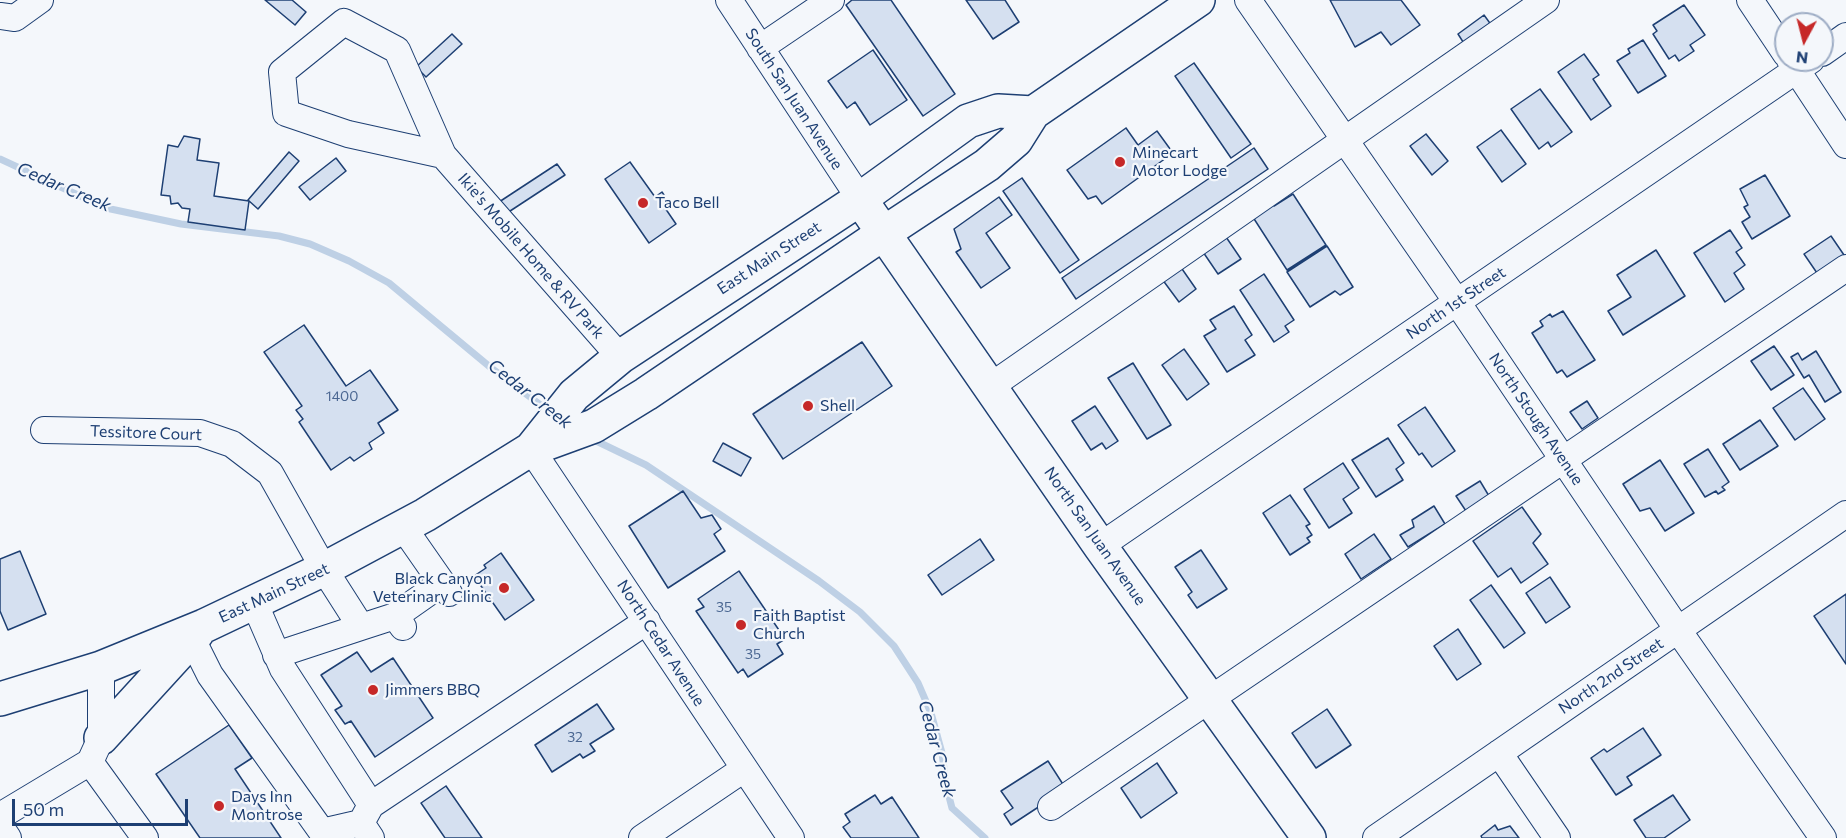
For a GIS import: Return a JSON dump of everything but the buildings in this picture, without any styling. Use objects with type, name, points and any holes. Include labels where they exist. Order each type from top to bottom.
[{"type":"main road","name":"East Main Street","points":[[0,699],[101,668],[198,632],[425,515],[531,449],[594,426],[646,394],[987,165],[1016,140],[1033,113],[1198,0]]},
{"type":"main road","name":"East Main Street","points":[[531,449],[574,395],[620,357],[860,199],[968,121],[998,111],[1033,113]]},
{"type":"main road","name":"North San Juan Avenue","points":[[860,199],[1100,546],[1309,838]]},
{"type":"main road","points":[[96,750],[198,632]]},
{"type":"street","points":[[0,16],[15,18],[40,0]]},
{"type":"street","name":"South San Juan Avenue","points":[[729,0],[860,199]]},
{"type":"street","points":[[760,48],[831,0]]},
{"type":"street","name":"North Stough Avenue","points":[[1248,0],[1457,302],[1678,630],[1823,838]]},
{"type":"street","points":[[991,386],[1546,0]]},
{"type":"street","points":[[1751,0],[1774,31]]},
{"type":"street","name":"Ikie's Mobile Home & RV Park","points":[[443,155],[348,134],[286,113],[282,72],[344,22],[396,50],[443,155],[620,357]]},
{"type":"street","name":"North 1st Street","points":[[1100,546],[1457,302],[1781,72]]},
{"type":"street","points":[[1803,72],[1846,145]]},
{"type":"street","points":[[1051,807],[1846,268]]},
{"type":"street","name":"Tessitore Court","points":[[44,430],[200,433],[232,444],[270,473],[324,569],[361,627]]},
{"type":"street","name":"North Cedar Avenue","points":[[531,449],[790,838]]},
{"type":"street","name":"North 2nd Street","points":[[1376,838],[1846,514]]},
{"type":"street","points":[[276,655],[361,627],[399,621],[445,588],[403,527]]},
{"type":"street","points":[[254,602],[283,669],[368,822]]},
{"type":"street","points":[[198,632],[210,675],[322,832],[368,822],[475,724],[647,621]]},
{"type":"street","points":[[101,668],[96,750],[145,838]]},
{"type":"street","points":[[0,816],[96,750]]},
{"type":"street","points":[[1499,753],[1557,838]]},
{"type":"street","points":[[642,838],[744,769]]},
{"type":"street","points":[[0,826],[8,838]]},
{"type":"waterway","name":"Cedar Creek","points":[[0,159],[106,208],[181,224],[279,236],[310,244],[349,261],[389,283],[490,367],[550,412]]},
{"type":"waterway","name":"Cedar Creek","points":[[592,439],[646,465],[819,581],[860,612],[894,646],[918,683],[931,713],[942,753],[952,808],[985,838]]},
{"type":"place","name":"Minecart Motor Lodge","points":[[1120,162]]},
{"type":"place","name":"Taco Bell","points":[[643,203]]},
{"type":"place","name":"Shell","points":[[808,406]]},
{"type":"place","name":"Black Canyon Veterinary Clinic","points":[[504,588]]},
{"type":"place","name":"Faith Baptist Church","points":[[741,625]]},
{"type":"place","name":"Jimmers BBQ","points":[[373,690]]},
{"type":"place","name":"Days Inn Montrose","points":[[219,806]]}]
